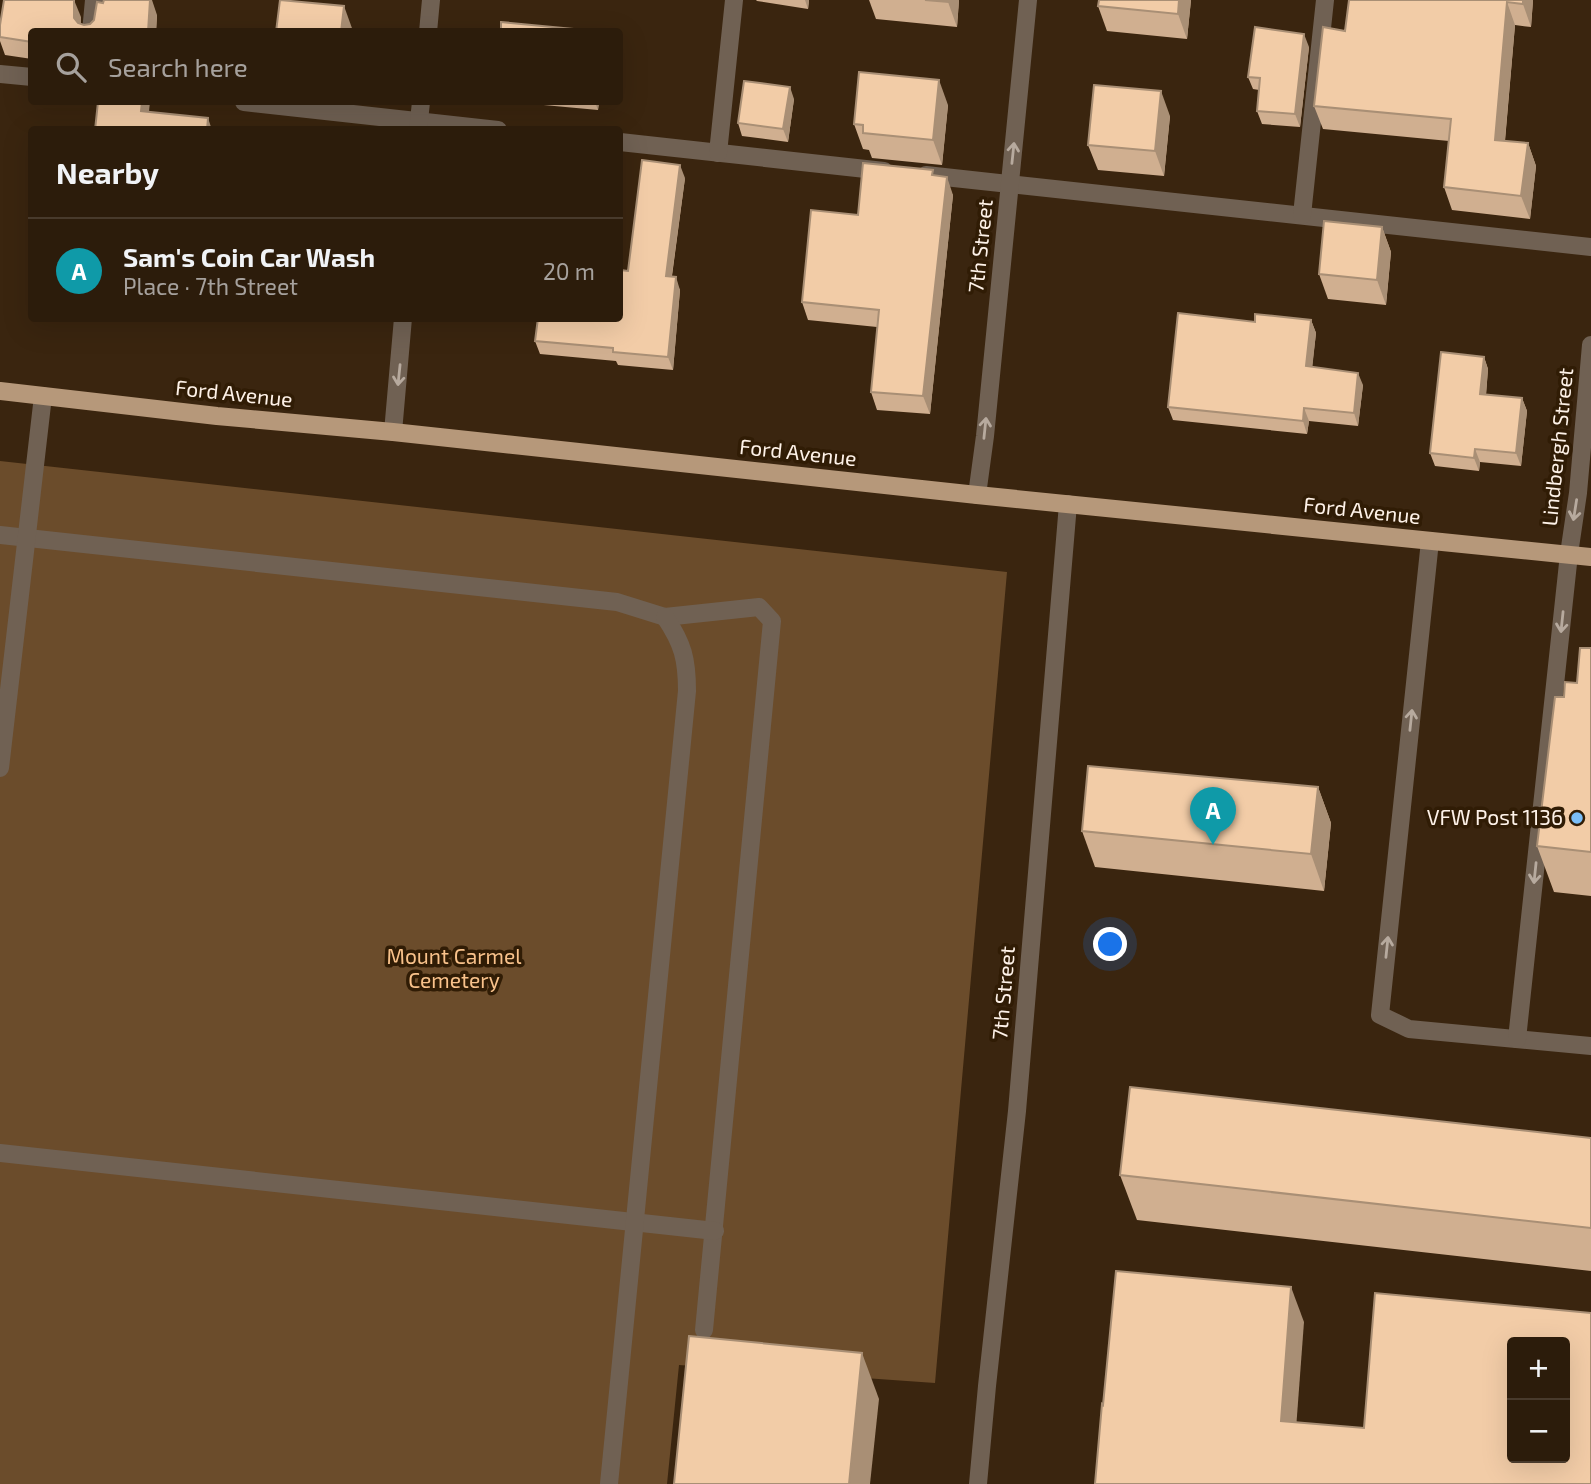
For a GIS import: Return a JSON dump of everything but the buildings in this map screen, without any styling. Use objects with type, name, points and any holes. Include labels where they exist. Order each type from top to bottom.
[{"type":"main road","name":"Ford Avenue","points":[[0,391],[977,495],[1591,556]]},
{"type":"street","points":[[90,28],[94,0]]},
{"type":"street","points":[[428,28],[431,0]]},
{"type":"street","points":[[718,153],[734,0]]},
{"type":"street","name":"7th Street","points":[[977,495],[1028,0]]},
{"type":"street","points":[[1302,215],[1325,0]]},
{"type":"street","points":[[0,74],[28,77]]},
{"type":"street","points":[[267,105],[418,125],[421,105]]},
{"type":"street","points":[[623,142],[1591,247]]},
{"type":"street","points":[[393,432],[404,322]]},
{"type":"street","name":"Lindbergh Street","points":[[1517,1040],[1569,554],[1578,493],[1591,345]]},
{"type":"street","points":[[0,768],[43,396]]},
{"type":"street","name":"7th Street","points":[[978,1484],[1017,1111],[1068,504]]},
{"type":"street","points":[[0,535],[617,602],[665,617],[759,607],[772,621],[704,1330]]},
{"type":"street","points":[[1430,541],[1380,1014],[1409,1029],[1591,1046]]},
{"type":"street","points":[[610,1484],[687,691],[687,667],[678,637],[665,617]]},
{"type":"street","points":[[0,1153],[715,1231]]},
{"type":"green space","name":"Mount Carmel Cemetery","points":[[0,461],[1007,572],[935,1383],[679,1365],[667,1484],[0,1484]]},
{"type":"place","name":"VFW Post 1136","points":[[1577,818]]},
{"type":"place","name":"Sam's Coin Car Wash","points":[[1213,845]]}]
